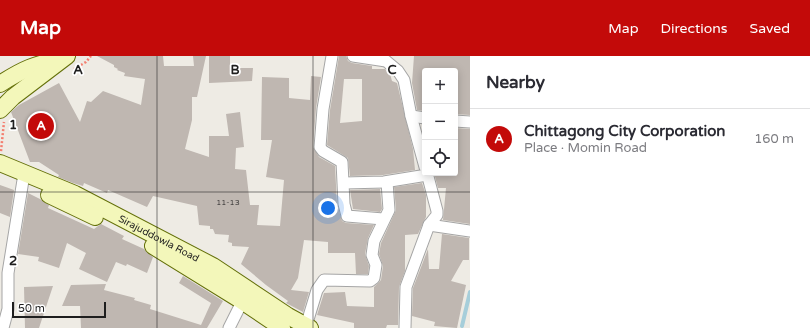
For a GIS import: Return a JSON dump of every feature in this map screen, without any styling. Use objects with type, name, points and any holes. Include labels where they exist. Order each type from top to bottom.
[{"type":"main road","points":[[0,85],[23,69],[40,63],[66,57]]},
{"type":"main road","points":[[0,110],[13,97],[66,57]]},
{"type":"main road","name":"Sirajuddowla Road","points":[[0,163],[23,178],[308,327]]},
{"type":"main road","name":"Sirajuddowla Road","points":[[0,174],[23,178]]},
{"type":"main road","name":"Sirajuddowla Road","points":[[245,295],[282,328]]},
{"type":"street","points":[[332,56],[323,109],[320,147],[323,151],[342,162],[344,204],[348,216],[383,219]]},
{"type":"street","points":[[353,56],[386,61],[398,71],[404,80],[411,116],[422,157]]},
{"type":"street","points":[[0,85],[13,97]]},
{"type":"street","points":[[411,116],[422,118]]},
{"type":"street","points":[[458,121],[470,122]]},
{"type":"street","points":[[344,183],[387,182],[422,173]]},
{"type":"street","points":[[406,328],[406,287],[437,211],[427,176]]},
{"type":"street","points":[[3,328],[8,309],[8,273],[23,178]]},
{"type":"street","points":[[308,327],[317,290],[324,280],[370,281],[374,278],[376,265],[372,255],[372,249],[383,219],[387,216],[389,210],[387,182]]},
{"type":"street","points":[[430,225],[470,231]]},
{"type":"street","points":[[229,328],[245,295]]},
{"type":"building","points":[[97,56],[163,56],[164,66],[194,66],[193,56],[206,56],[197,97],[192,97],[192,120],[185,149],[209,157],[209,136],[229,136],[226,114],[240,112],[244,147],[236,148],[235,169],[246,170],[250,205],[259,205],[257,225],[280,226],[284,180],[266,177],[272,140],[261,140],[262,77],[289,78],[289,98],[310,100],[311,76],[321,77],[316,108],[313,147],[319,157],[335,166],[337,204],[342,221],[346,223],[374,225],[368,238],[365,254],[369,266],[368,274],[356,274],[355,253],[328,253],[328,242],[304,240],[298,278],[291,290],[309,292],[303,312],[286,303],[288,301],[241,264],[249,247],[232,246],[232,243],[228,242],[229,235],[215,234],[213,229],[210,229],[210,226],[199,225],[197,206],[153,196],[147,207],[108,190],[107,193],[84,183],[83,186],[73,183],[58,177],[59,175],[39,162],[30,162],[11,112],[19,105],[59,83],[80,122],[87,101],[91,102],[103,91],[141,105],[145,79],[124,76],[125,73],[117,70],[118,69],[114,67],[114,65]]},
{"type":"building","points":[[209,56],[230,56],[230,68],[253,68],[252,81],[209,83]]},
{"type":"building","points":[[339,56],[346,56],[348,61],[352,63],[372,66],[372,69],[385,69],[390,74],[392,81],[397,83],[413,149],[415,170],[383,175],[350,176],[348,158],[327,145],[330,110]],"holes":[[[344,79],[362,79],[362,121],[340,123]]]},
{"type":"building","points":[[414,56],[470,56],[470,115],[458,114],[458,68],[422,68],[422,111],[417,110],[412,83]]},
{"type":"building","points":[[458,128],[470,129],[470,224],[443,220],[446,188],[438,188],[435,176],[458,176]]},
{"type":"building","points":[[422,183],[426,195],[426,217],[418,234],[405,235],[405,271],[399,287],[398,325],[387,325],[386,328],[354,328],[354,323],[317,315],[324,293],[345,292],[347,306],[374,307],[374,287],[381,280],[383,266],[379,254],[381,243],[396,210],[394,187]]},
{"type":"building","points":[[0,185],[14,190],[10,217],[0,213]]},
{"type":"building","points":[[380,189],[382,209],[380,212],[353,209],[350,190]]},
{"type":"building","points":[[28,193],[49,205],[48,208],[94,229],[101,224],[124,236],[122,239],[144,249],[153,257],[147,273],[127,264],[126,266],[116,262],[107,282],[79,269],[86,253],[67,243],[59,268],[38,261],[39,257],[18,254]]},
{"type":"building","points":[[442,234],[469,238],[469,260],[463,260],[451,281],[466,285],[457,328],[434,326],[435,322],[412,316],[413,288],[428,249],[429,269],[439,269]]},
{"type":"building","points":[[183,276],[223,301],[207,328],[81,328],[80,306],[62,306],[71,285],[106,284],[104,290],[135,298],[134,300],[151,305],[150,309],[201,325],[211,303],[179,283]]},
{"type":"building","points":[[53,286],[39,328],[25,328],[24,287]]},
{"type":"waterway","points":[[462,326],[470,292]]},
{"type":"place","name":"Chittagong City Corporation","points":[[41,126]]}]
